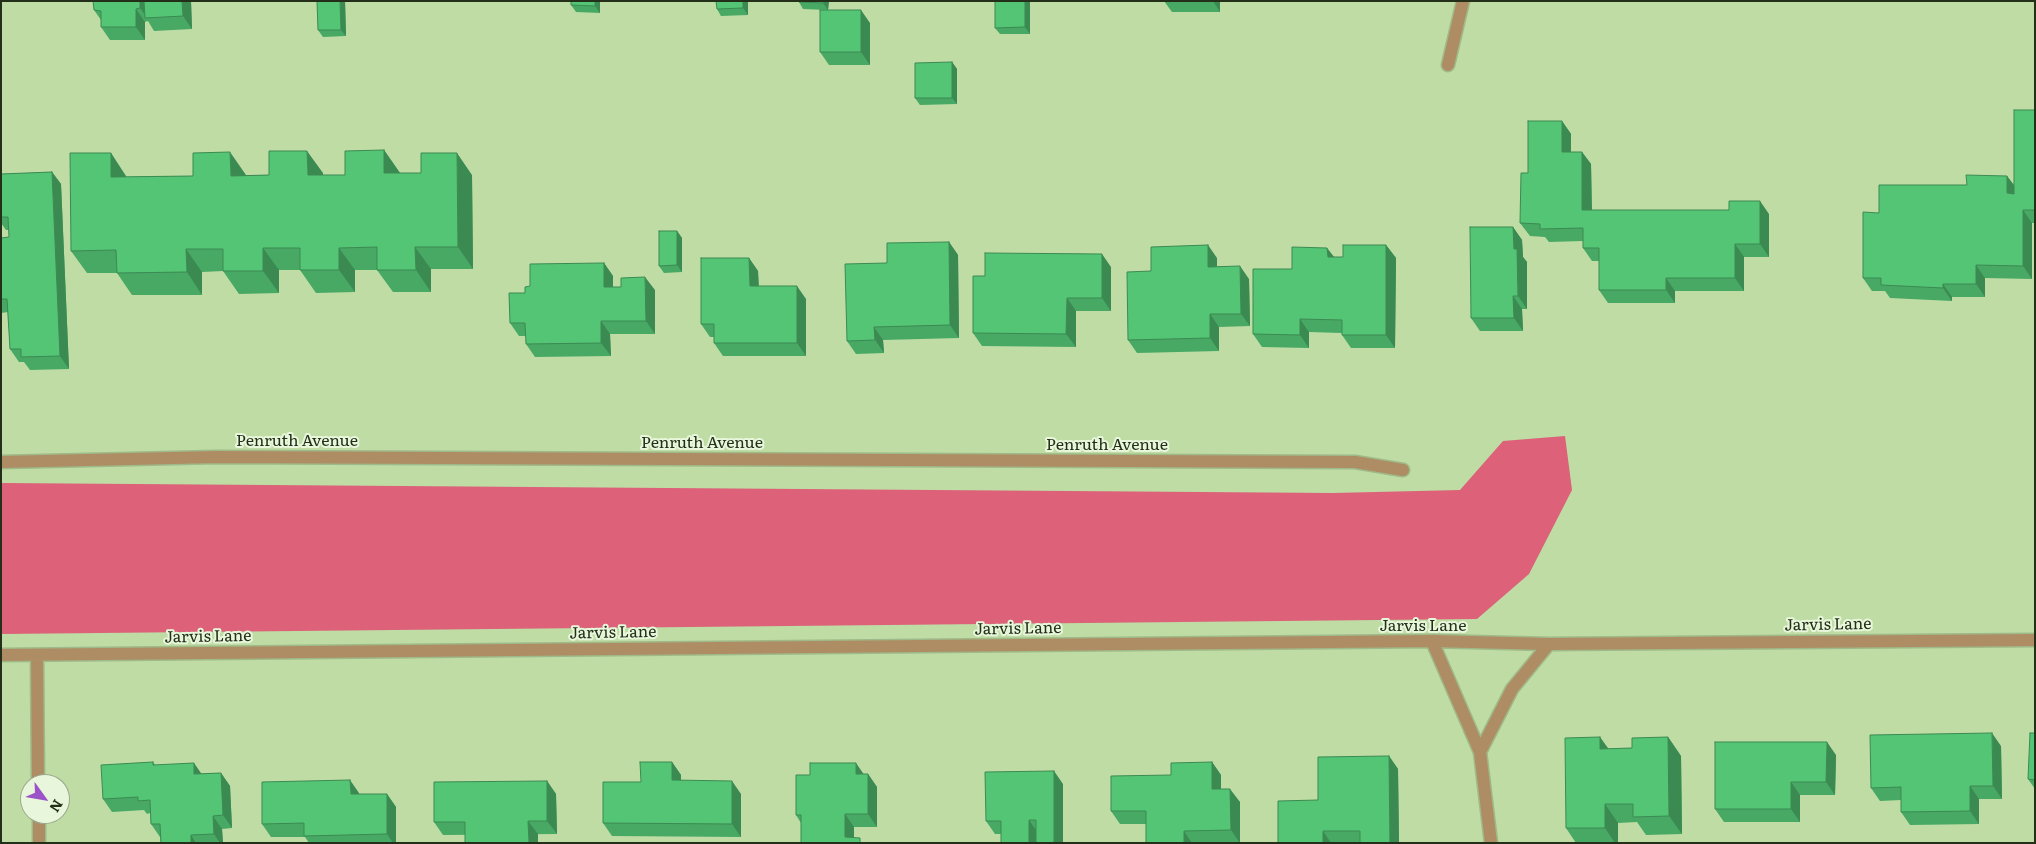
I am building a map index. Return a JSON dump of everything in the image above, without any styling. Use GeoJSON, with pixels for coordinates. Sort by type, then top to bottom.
{"type":"FeatureCollection","features":[{"type":"Feature","properties":{"kind":"street"},"geometry":{"type":"LineString","coordinates":[[1448,66],[1463,1]]}},
{"type":"Feature","properties":{"kind":"street","name":"Penruth Avenue"},"geometry":{"type":"LineString","coordinates":[[1,462],[216,457],[1354,462],[1403,470]]}},
{"type":"Feature","properties":{"kind":"street","name":"Jarvis Lane"},"geometry":{"type":"LineString","coordinates":[[1,655],[1432,641],[1549,644],[2035,640]]}},
{"type":"Feature","properties":{"kind":"street"},"geometry":{"type":"LineString","coordinates":[[1432,641],[1480,752],[1491,843]]}},
{"type":"Feature","properties":{"kind":"street"},"geometry":{"type":"LineString","coordinates":[[1480,752],[1512,689],[1549,644]]}},
{"type":"Feature","properties":{"kind":"street"},"geometry":{"type":"LineString","coordinates":[[37,655],[38,774]]}},
{"type":"Feature","properties":{"kind":"street"},"geometry":{"type":"LineString","coordinates":[[39,824],[39,843]]}},
{"type":"Feature","properties":{"kind":"shaded area"},"geometry":{"type":"Polygon","coordinates":[[[1565,436],[1572,490],[1529,574],[1477,619],[1,634],[1,483],[1333,493],[1460,490],[1503,441],[1565,436]]]}},
{"type":"Feature","properties":{"kind":"building"},"geometry":{"type":"Polygon","coordinates":[[[93,1],[140,1],[140,8],[136,9],[136,27],[101,27],[101,11],[94,10],[93,1]]]}},
{"type":"Feature","properties":{"kind":"building"},"geometry":{"type":"Polygon","coordinates":[[[144,1],[182,1],[183,16],[145,18],[144,1]]]}},
{"type":"Feature","properties":{"kind":"building"},"geometry":{"type":"Polygon","coordinates":[[[317,1],[340,1],[341,30],[318,30],[317,1]]]}},
{"type":"Feature","properties":{"kind":"building"},"geometry":{"type":"Polygon","coordinates":[[[571,1],[595,1],[595,6],[571,5],[571,1]]]}},
{"type":"Feature","properties":{"kind":"building"},"geometry":{"type":"Polygon","coordinates":[[[716,1],[743,1],[743,8],[717,9],[716,1]]]}},
{"type":"Feature","properties":{"kind":"building"},"geometry":{"type":"Polygon","coordinates":[[[799,1],[824,1],[823,3],[799,1]]]}},
{"type":"Feature","properties":{"kind":"building"},"geometry":{"type":"Polygon","coordinates":[[[995,1],[1025,1],[1025,27],[995,28],[995,1]]]}},
{"type":"Feature","properties":{"kind":"building"},"geometry":{"type":"Polygon","coordinates":[[[820,10],[861,10],[861,52],[820,52],[820,10]]]}},
{"type":"Feature","properties":{"kind":"building"},"geometry":{"type":"Polygon","coordinates":[[[952,62],[952,98],[915,98],[915,63],[952,62]]]}},
{"type":"Feature","properties":{"kind":"building"},"geometry":{"type":"Polygon","coordinates":[[[2014,110],[2035,110],[2035,210],[2023,210],[2023,266],[1976,265],[1976,284],[1943,284],[1943,288],[1881,285],[1881,278],[1863,278],[1863,212],[1879,213],[1879,185],[1967,185],[1966,175],[2007,176],[2007,193],[2014,194],[2014,110]]]}},
{"type":"Feature","properties":{"kind":"building"},"geometry":{"type":"Polygon","coordinates":[[[1528,121],[1562,121],[1562,152],[1582,152],[1582,210],[1729,210],[1729,201],[1760,201],[1760,244],[1735,244],[1735,278],[1666,278],[1666,290],[1599,290],[1599,248],[1583,248],[1583,228],[1540,229],[1540,224],[1520,223],[1521,173],[1528,173],[1528,121]]]}},
{"type":"Feature","properties":{"kind":"building"},"geometry":{"type":"Polygon","coordinates":[[[384,150],[384,173],[421,173],[421,153],[457,153],[458,247],[415,247],[416,270],[377,270],[377,247],[339,248],[339,270],[300,270],[300,248],[263,248],[263,271],[223,271],[223,249],[186,249],[187,272],[117,273],[116,250],[71,251],[70,153],[111,153],[111,177],[193,176],[193,153],[230,152],[231,176],[269,175],[269,151],[307,151],[308,175],[345,175],[345,151],[384,150]]]}},
{"type":"Feature","properties":{"kind":"building"},"geometry":{"type":"Polygon","coordinates":[[[52,172],[60,356],[21,357],[21,349],[10,349],[7,299],[1,299],[1,238],[9,237],[8,217],[1,217],[1,174],[52,172]]]}},
{"type":"Feature","properties":{"kind":"building"},"geometry":{"type":"Polygon","coordinates":[[[1470,227],[1513,227],[1514,249],[1517,249],[1518,296],[1513,296],[1514,318],[1471,318],[1470,227]]]}},
{"type":"Feature","properties":{"kind":"building"},"geometry":{"type":"Polygon","coordinates":[[[659,231],[677,231],[677,265],[659,266],[659,231]]]}},
{"type":"Feature","properties":{"kind":"building"},"geometry":{"type":"Polygon","coordinates":[[[949,242],[950,325],[874,327],[875,340],[847,341],[845,264],[887,263],[887,243],[949,242]]]}},
{"type":"Feature","properties":{"kind":"building"},"geometry":{"type":"Polygon","coordinates":[[[1208,245],[1208,267],[1240,266],[1241,314],[1210,314],[1210,338],[1128,340],[1127,272],[1151,271],[1151,247],[1208,245]]]}},
{"type":"Feature","properties":{"kind":"building"},"geometry":{"type":"Polygon","coordinates":[[[1343,245],[1386,245],[1386,335],[1342,335],[1342,320],[1300,319],[1300,335],[1253,334],[1253,269],[1292,269],[1292,247],[1327,248],[1328,257],[1343,257],[1343,245]]]}},
{"type":"Feature","properties":{"kind":"building"},"geometry":{"type":"Polygon","coordinates":[[[985,253],[1102,254],[1102,298],[1067,298],[1066,334],[973,333],[973,276],[985,276],[985,253]]]}},
{"type":"Feature","properties":{"kind":"building"},"geometry":{"type":"Polygon","coordinates":[[[701,258],[749,258],[750,286],[797,286],[797,343],[714,343],[714,324],[701,324],[701,258]]]}},
{"type":"Feature","properties":{"kind":"building"},"geometry":{"type":"Polygon","coordinates":[[[604,263],[604,287],[621,287],[621,278],[645,277],[646,321],[601,321],[601,343],[526,344],[525,323],[510,323],[509,293],[525,293],[525,287],[530,286],[530,264],[604,263]]]}},
{"type":"Feature","properties":{"kind":"building"},"geometry":{"type":"Polygon","coordinates":[[[1992,733],[1993,786],[1970,786],[1970,811],[1901,812],[1901,787],[1871,788],[1870,735],[1992,733]]]}},
{"type":"Feature","properties":{"kind":"building"},"geometry":{"type":"Polygon","coordinates":[[[2030,733],[2035,733],[2035,780],[2028,779],[2030,733]]]}},
{"type":"Feature","properties":{"kind":"building"},"geometry":{"type":"Polygon","coordinates":[[[1600,737],[1600,749],[1632,748],[1632,738],[1668,737],[1669,816],[1633,817],[1633,804],[1605,804],[1605,828],[1566,828],[1565,738],[1600,737]]]}},
{"type":"Feature","properties":{"kind":"building"},"geometry":{"type":"Polygon","coordinates":[[[1715,742],[1827,742],[1826,782],[1791,782],[1791,809],[1715,809],[1715,742]]]}},
{"type":"Feature","properties":{"kind":"building"},"geometry":{"type":"Polygon","coordinates":[[[1389,756],[1390,843],[1360,843],[1360,831],[1323,831],[1323,843],[1278,843],[1278,801],[1318,800],[1318,757],[1389,756]]]}},
{"type":"Feature","properties":{"kind":"building"},"geometry":{"type":"Polygon","coordinates":[[[153,762],[153,765],[194,763],[194,774],[221,773],[223,815],[213,816],[214,834],[191,835],[191,843],[161,843],[160,824],[151,824],[150,800],[138,801],[138,797],[103,799],[101,765],[153,762]]]}},
{"type":"Feature","properties":{"kind":"building"},"geometry":{"type":"Polygon","coordinates":[[[640,762],[672,762],[672,780],[732,781],[732,824],[603,823],[603,782],[641,782],[640,762]]]}},
{"type":"Feature","properties":{"kind":"building"},"geometry":{"type":"Polygon","coordinates":[[[1212,762],[1212,789],[1230,789],[1231,830],[1184,831],[1184,843],[1146,843],[1146,811],[1111,811],[1111,776],[1171,775],[1171,763],[1212,762]]]}},
{"type":"Feature","properties":{"kind":"building"},"geometry":{"type":"Polygon","coordinates":[[[810,763],[856,763],[856,774],[868,774],[868,814],[845,814],[845,837],[860,838],[860,843],[801,843],[801,815],[796,815],[796,775],[810,775],[810,763]]]}},
{"type":"Feature","properties":{"kind":"building"},"geometry":{"type":"Polygon","coordinates":[[[1054,771],[1054,843],[1036,843],[1036,820],[1029,820],[1029,843],[1001,843],[1001,821],[986,821],[985,772],[1054,771]]]}},
{"type":"Feature","properties":{"kind":"building"},"geometry":{"type":"Polygon","coordinates":[[[350,780],[351,794],[387,794],[387,834],[304,836],[304,823],[262,824],[262,782],[350,780]]]}},
{"type":"Feature","properties":{"kind":"building"},"geometry":{"type":"Polygon","coordinates":[[[547,781],[547,821],[528,821],[529,843],[465,843],[465,822],[434,822],[434,782],[547,781]]]}}]}
